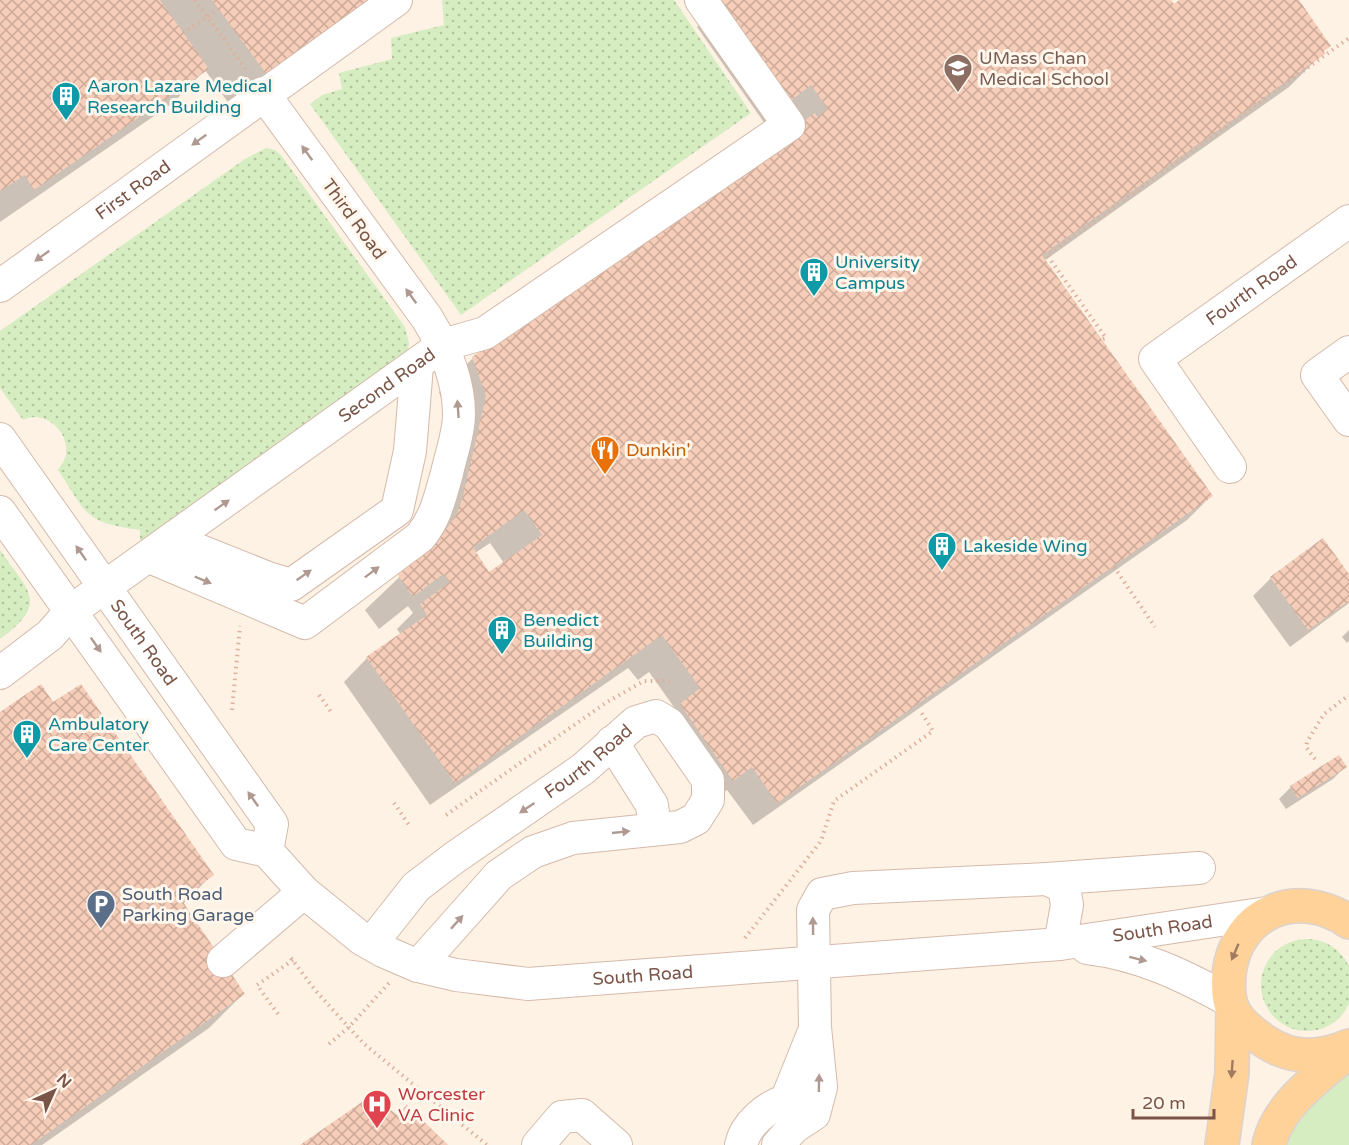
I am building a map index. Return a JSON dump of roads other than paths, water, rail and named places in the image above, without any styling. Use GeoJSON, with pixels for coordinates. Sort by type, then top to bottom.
{"type":"FeatureCollection","features":[{"type":"Feature","properties":{"kind":"main road"},"geometry":{"type":"LineString","coordinates":[[1222,1145],[1232,1073],[1232,1006],[1228,989],[1233,956],[1244,935],[1267,913],[1287,906],[1349,895]]}},
{"type":"Feature","properties":{"kind":"main road"},"geometry":{"type":"LineString","coordinates":[[1305,904],[1349,922]]}},
{"type":"Feature","properties":{"kind":"main road"},"geometry":{"type":"LineString","coordinates":[[1232,1006],[1251,1032],[1272,1046],[1294,1055],[1317,1056],[1349,1046]]}},
{"type":"Feature","properties":{"kind":"main road"},"geometry":{"type":"LineString","coordinates":[[1269,1145],[1272,1134],[1290,1104],[1349,1051]]}},
{"type":"Feature","properties":{"kind":"street","name":"First Road"},"geometry":{"type":"LineString","coordinates":[[0,286],[263,93],[396,0]]}},
{"type":"Feature","properties":{"kind":"street","name":"Second Road"},"geometry":{"type":"LineString","coordinates":[[0,673],[50,635],[71,611],[417,366],[443,345],[485,333],[789,125],[701,0]]}},
{"type":"Feature","properties":{"kind":"street","name":"Third Road"},"geometry":{"type":"LineString","coordinates":[[161,548],[305,623],[420,537],[430,524],[441,495],[458,430],[456,385],[443,345],[427,318],[263,93]]}},
{"type":"Feature","properties":{"kind":"street","name":"Fourth Road"},"geometry":{"type":"LineString","coordinates":[[1230,467],[1155,359],[1349,221]]}},
{"type":"Feature","properties":{"kind":"street"},"geometry":{"type":"LineString","coordinates":[[1349,352],[1317,375],[1349,420]]}},
{"type":"Feature","properties":{"kind":"street"},"geometry":{"type":"LineString","coordinates":[[161,548],[291,585],[397,510],[410,452],[417,366]]}},
{"type":"Feature","properties":{"kind":"street","name":"South Road"},"geometry":{"type":"LineString","coordinates":[[0,439],[272,824],[267,851],[304,892],[371,944],[412,963],[456,975],[528,984],[1060,944],[1267,913]]}},
{"type":"Feature","properties":{"kind":"street"},"geometry":{"type":"LineString","coordinates":[[0,512],[236,844],[267,851]]}},
{"type":"Feature","properties":{"kind":"street","name":"Fourth Road"},"geometry":{"type":"LineString","coordinates":[[371,944],[416,887],[583,769],[636,722],[656,716],[669,724],[708,780],[708,800],[696,819],[680,827],[573,838],[533,852],[499,875],[412,963]]}},
{"type":"Feature","properties":{"kind":"street"},"geometry":{"type":"LineString","coordinates":[[612,742],[652,805],[655,829]]}},
{"type":"Feature","properties":{"kind":"street"},"geometry":{"type":"LineString","coordinates":[[802,1145],[810,1136],[821,1087],[815,1027],[813,910],[822,894],[853,888],[1055,883],[1199,868]]}},
{"type":"Feature","properties":{"kind":"street"},"geometry":{"type":"LineString","coordinates":[[1055,883],[1067,905],[1060,944]]}},
{"type":"Feature","properties":{"kind":"street"},"geometry":{"type":"LineString","coordinates":[[223,961],[304,892]]}},
{"type":"Feature","properties":{"kind":"street","name":"South Road"},"geometry":{"type":"LineString","coordinates":[[1060,944],[1097,949],[1148,961],[1186,976],[1232,1006]]}},
{"type":"Feature","properties":{"kind":"street"},"geometry":{"type":"LineString","coordinates":[[756,1145],[786,1114],[786,1101],[815,1027]]}},
{"type":"Feature","properties":{"kind":"street"},"geometry":{"type":"LineString","coordinates":[[741,1145],[743,1134],[772,1105],[786,1101]]}},
{"type":"Feature","properties":{"kind":"street"},"geometry":{"type":"LineString","coordinates":[[778,1145],[794,1127],[814,1114]]}},
{"type":"Feature","properties":{"kind":"street"},"geometry":{"type":"LineString","coordinates":[[538,1145],[562,1117],[582,1115],[616,1145]]}},
{"type":"Feature","properties":{"kind":"place","name":"UMass Chan Medical School"},"geometry":{"type":"Point","coordinates":[958,94]}},
{"type":"Feature","properties":{"kind":"place","name":"Aaron Lazare Medical Research Building"},"geometry":{"type":"Point","coordinates":[66,122]}},
{"type":"Feature","properties":{"kind":"place","name":"University Campus"},"geometry":{"type":"Point","coordinates":[814,298]}},
{"type":"Feature","properties":{"kind":"place","name":"Dunkin'"},"geometry":{"type":"Point","coordinates":[605,476]}},
{"type":"Feature","properties":{"kind":"place","name":"Lakeside Wing"},"geometry":{"type":"Point","coordinates":[942,572]}},
{"type":"Feature","properties":{"kind":"place","name":"Benedict Building"},"geometry":{"type":"Point","coordinates":[502,656]}},
{"type":"Feature","properties":{"kind":"place","name":"Ambulatory Care Center"},"geometry":{"type":"Point","coordinates":[27,760]}},
{"type":"Feature","properties":{"kind":"place","name":"South Road Parking Garage"},"geometry":{"type":"Point","coordinates":[101,930]}},
{"type":"Feature","properties":{"kind":"place","name":"Worcester VA Clinic"},"geometry":{"type":"Point","coordinates":[377,1130]}}]}
